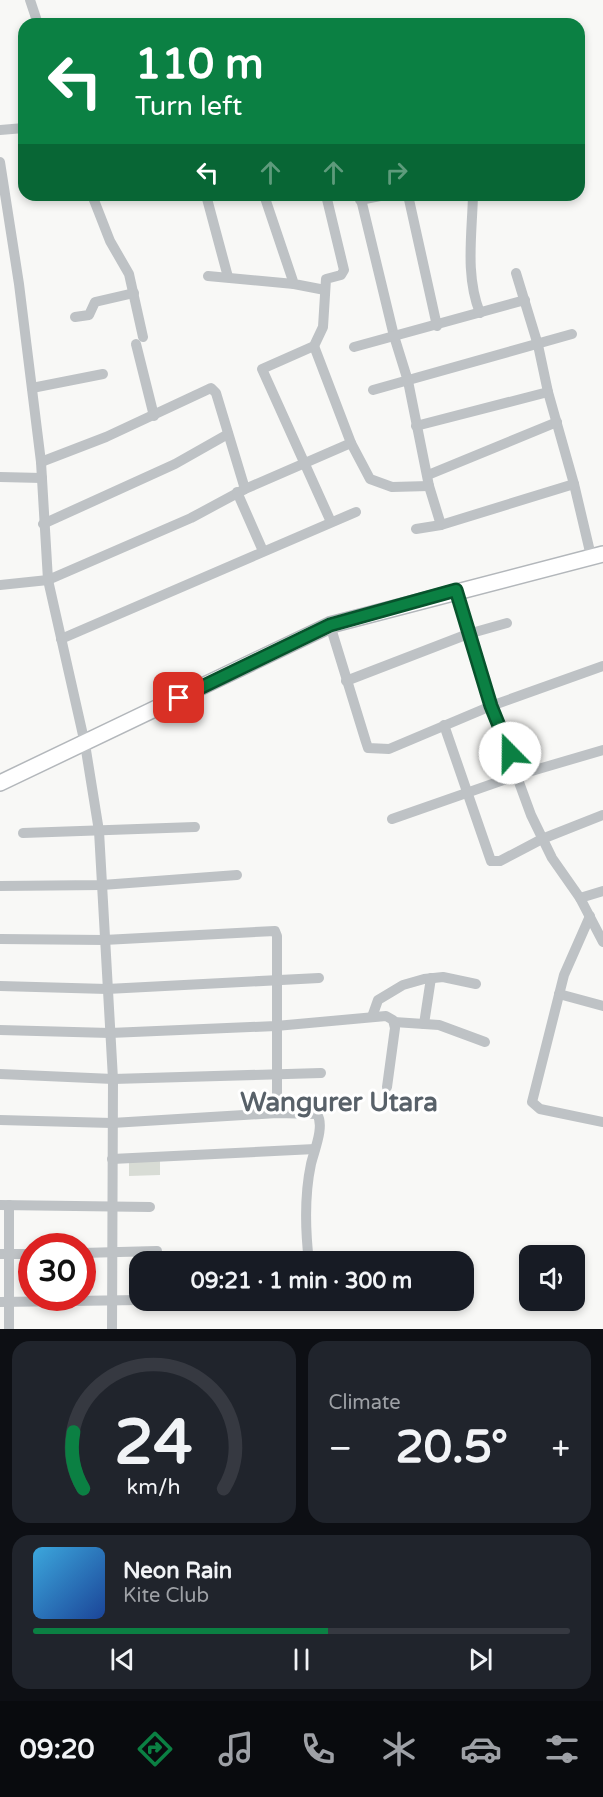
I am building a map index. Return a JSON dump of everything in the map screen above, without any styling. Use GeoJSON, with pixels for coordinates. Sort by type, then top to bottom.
{"type":"FeatureCollection","features":[{"type":"Feature","properties":{"kind":"street"},"geometry":{"type":"LineString","coordinates":[[30,0],[36,18]]}},
{"type":"Feature","properties":{"kind":"street"},"geometry":{"type":"LineString","coordinates":[[0,130],[18,128]]}},
{"type":"Feature","properties":{"kind":"street"},"geometry":{"type":"LineString","coordinates":[[0,162],[41,462],[48,580],[85,744],[99,831],[112,1078],[112,1329]]}},
{"type":"Feature","properties":{"kind":"street"},"geometry":{"type":"LineString","coordinates":[[94,201],[110,241],[129,274],[154,416]]}},
{"type":"Feature","properties":{"kind":"street"},"geometry":{"type":"LineString","coordinates":[[208,201],[228,277]]}},
{"type":"Feature","properties":{"kind":"street"},"geometry":{"type":"LineString","coordinates":[[266,201],[294,284]]}},
{"type":"Feature","properties":{"kind":"street"},"geometry":{"type":"LineString","coordinates":[[327,201],[344,270],[341,274],[326,278],[322,327],[314,346],[262,369],[331,522]]}},
{"type":"Feature","properties":{"kind":"street"},"geometry":{"type":"LineString","coordinates":[[361,201],[394,336],[408,381],[416,426],[441,525]]}},
{"type":"Feature","properties":{"kind":"street"},"geometry":{"type":"LineString","coordinates":[[409,201],[437,326]]}},
{"type":"Feature","properties":{"kind":"street"},"geometry":{"type":"LineString","coordinates":[[473,201],[471,277],[480,313]]}},
{"type":"Feature","properties":{"kind":"street"},"geometry":{"type":"LineString","coordinates":[[0,783],[330,625],[456,590],[597,555],[574,484],[548,392],[538,345],[516,273]]}},
{"type":"Feature","properties":{"kind":"street"},"geometry":{"type":"LineString","coordinates":[[208,276],[294,284],[325,290]]}},
{"type":"Feature","properties":{"kind":"street"},"geometry":{"type":"LineString","coordinates":[[75,317],[88,315],[95,302],[134,293]]}},
{"type":"Feature","properties":{"kind":"street"},"geometry":{"type":"LineString","coordinates":[[354,347],[525,300]]}},
{"type":"Feature","properties":{"kind":"street"},"geometry":{"type":"LineString","coordinates":[[373,390],[572,334]]}},
{"type":"Feature","properties":{"kind":"street"},"geometry":{"type":"LineString","coordinates":[[314,346],[351,443],[370,479],[392,487],[429,480],[557,422]]}},
{"type":"Feature","properties":{"kind":"street"},"geometry":{"type":"LineString","coordinates":[[32,388],[104,374]]}},
{"type":"Feature","properties":{"kind":"street"},"geometry":{"type":"LineString","coordinates":[[41,462],[154,416],[211,388],[216,393],[241,491],[263,551]]}},
{"type":"Feature","properties":{"kind":"street"},"geometry":{"type":"LineString","coordinates":[[416,426],[548,392]]}},
{"type":"Feature","properties":{"kind":"street"},"geometry":{"type":"LineString","coordinates":[[43,524],[175,464],[228,434]]}},
{"type":"Feature","properties":{"kind":"street"},"geometry":{"type":"LineString","coordinates":[[0,585],[48,580],[179,523],[241,491],[351,443]]}},
{"type":"Feature","properties":{"kind":"street"},"geometry":{"type":"LineString","coordinates":[[0,477],[42,478]]}},
{"type":"Feature","properties":{"kind":"street"},"geometry":{"type":"LineString","coordinates":[[416,529],[441,525],[574,484]]}},
{"type":"Feature","properties":{"kind":"street"},"geometry":{"type":"LineString","coordinates":[[61,639],[356,512]]}},
{"type":"Feature","properties":{"kind":"street"},"geometry":{"type":"LineString","coordinates":[[456,590],[491,706],[542,839],[562,874],[580,898],[603,942]]}},
{"type":"Feature","properties":{"kind":"street"},"geometry":{"type":"LineString","coordinates":[[346,681],[468,634],[507,623]]}},
{"type":"Feature","properties":{"kind":"street"},"geometry":{"type":"LineString","coordinates":[[330,625],[368,748],[388,749],[491,706],[603,666]]}},
{"type":"Feature","properties":{"kind":"street"},"geometry":{"type":"LineString","coordinates":[[444,725],[491,861],[500,861],[542,839],[603,815]]}},
{"type":"Feature","properties":{"kind":"street"},"geometry":{"type":"LineString","coordinates":[[392,819],[518,775],[603,750]]}},
{"type":"Feature","properties":{"kind":"street"},"geometry":{"type":"LineString","coordinates":[[23,833],[195,827]]}},
{"type":"Feature","properties":{"kind":"street"},"geometry":{"type":"LineString","coordinates":[[0,886],[102,885],[237,875]]}},
{"type":"Feature","properties":{"kind":"street"},"geometry":{"type":"LineString","coordinates":[[580,898],[603,891]]}},
{"type":"Feature","properties":{"kind":"street"},"geometry":{"type":"LineString","coordinates":[[590,916],[559,994],[532,1102],[540,1108],[603,1122]]}},
{"type":"Feature","properties":{"kind":"street"},"geometry":{"type":"LineString","coordinates":[[0,939],[104,940],[275,931],[277,936],[277,1113]]}},
{"type":"Feature","properties":{"kind":"street"},"geometry":{"type":"LineString","coordinates":[[372,1017],[378,1000],[403,985],[442,977],[476,984]]}},
{"type":"Feature","properties":{"kind":"street"},"geometry":{"type":"LineString","coordinates":[[0,986],[107,988],[320,978]]}},
{"type":"Feature","properties":{"kind":"street"},"geometry":{"type":"LineString","coordinates":[[424,1024],[431,978]]}},
{"type":"Feature","properties":{"kind":"street"},"geometry":{"type":"LineString","coordinates":[[559,994],[603,1006]]}},
{"type":"Feature","properties":{"kind":"street"},"geometry":{"type":"LineString","coordinates":[[0,1030],[110,1033],[276,1026],[386,1016],[394,1022],[454,1029],[485,1042]]}},
{"type":"Feature","properties":{"kind":"street"},"geometry":{"type":"LineString","coordinates":[[387,1087],[394,1022]]}},
{"type":"Feature","properties":{"kind":"street"},"geometry":{"type":"LineString","coordinates":[[0,1074],[112,1078],[321,1073]]}},
{"type":"Feature","properties":{"kind":"street"},"geometry":{"type":"LineString","coordinates":[[0,1120],[112,1123],[277,1113],[317,1114],[320,1120],[305,1196],[308,1251]]}},
{"type":"Feature","properties":{"kind":"street"},"geometry":{"type":"LineString","coordinates":[[112,1159],[315,1149]]}},
{"type":"Feature","properties":{"kind":"street"},"geometry":{"type":"LineString","coordinates":[[9,1329],[4,1302],[5,1205],[150,1207]]}},
{"type":"Feature","properties":{"kind":"street"},"geometry":{"type":"LineString","coordinates":[[96,1253],[129,1252]]}},
{"type":"Feature","properties":{"kind":"street"},"geometry":{"type":"LineString","coordinates":[[4,1302],[129,1300]]}},
{"type":"Feature","properties":{"kind":"shaded area"},"geometry":{"type":"Polygon","coordinates":[[[160,1158],[160,1175],[129,1176],[129,1159],[160,1158]]]}},
{"type":"Feature","properties":{"kind":"district","name":"Wangurer Utara"},"geometry":{"type":"Point","coordinates":[339,1102]}},
{"type":"Feature","properties":{"kind":"route"},"geometry":{"type":"LineString","coordinates":[[179,698],[330,625],[456,590],[491,706],[510,753]]}}]}
